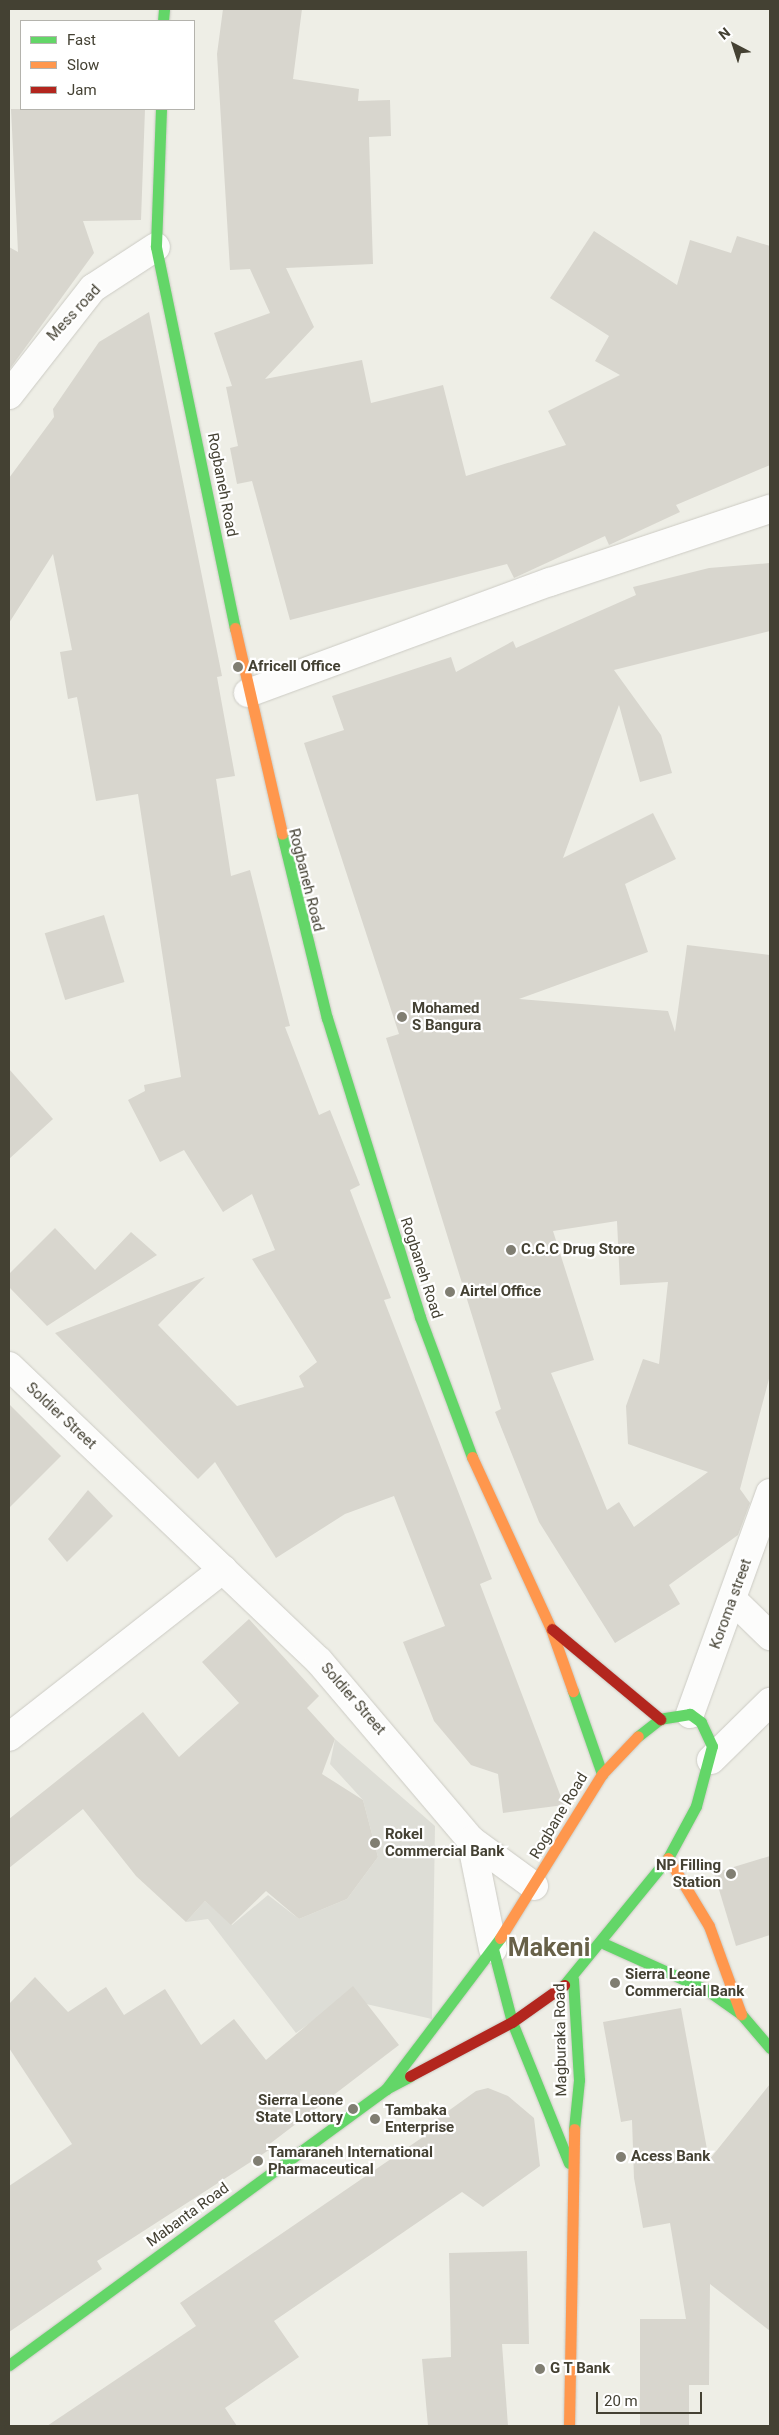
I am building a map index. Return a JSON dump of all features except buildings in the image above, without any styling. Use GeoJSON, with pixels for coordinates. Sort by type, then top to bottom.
{"type":"FeatureCollection","features":[{"type":"Feature","properties":{"kind":"main road","name":"Rogbaneh Road"},"geometry":{"type":"LineString","coordinates":[[161,110],[156,247],[248,693],[327,1018],[420,1317],[476,1467],[551,1628]]}},
{"type":"Feature","properties":{"kind":"main road"},"geometry":{"type":"LineString","coordinates":[[551,1628],[660,1719]]}},
{"type":"Feature","properties":{"kind":"main road","name":"Rogbane Road"},"geometry":{"type":"LineString","coordinates":[[386,2089],[493,1949],[602,1774],[551,1628]]}},
{"type":"Feature","properties":{"kind":"main road"},"geometry":{"type":"LineString","coordinates":[[602,1774],[638,1732],[660,1719],[690,1714],[708,1733],[711,1760]]}},
{"type":"Feature","properties":{"kind":"main road","name":"Magburaka Road"},"geometry":{"type":"LineString","coordinates":[[569,2426],[570,2164],[579,2080],[573,1979],[605,1944],[668,1858],[696,1806],[711,1760]]}},
{"type":"Feature","properties":{"kind":"main road"},"geometry":{"type":"LineString","coordinates":[[668,1858],[709,1926],[741,2014]]}},
{"type":"Feature","properties":{"kind":"main road"},"geometry":{"type":"LineString","coordinates":[[605,1944],[688,1980],[741,2014],[770,2048]]}},
{"type":"Feature","properties":{"kind":"main road","name":"Magburaka Road"},"geometry":{"type":"LineString","coordinates":[[493,1949],[512,2022],[570,2164]]}},
{"type":"Feature","properties":{"kind":"main road"},"geometry":{"type":"LineString","coordinates":[[386,2089],[512,2022],[573,1979]]}},
{"type":"Feature","properties":{"kind":"main road","name":"Mabanta Road"},"geometry":{"type":"LineString","coordinates":[[9,2365],[386,2089]]}},
{"type":"Feature","properties":{"kind":"street","name":"Mess road"},"geometry":{"type":"LineString","coordinates":[[9,395],[93,288],[156,247]]}},
{"type":"Feature","properties":{"kind":"street"},"geometry":{"type":"LineString","coordinates":[[248,693],[550,582],[770,509]]}},
{"type":"Feature","properties":{"kind":"street","name":"Soldier Street"},"geometry":{"type":"LineString","coordinates":[[9,1366],[319,1660],[471,1840],[534,1886]]}},
{"type":"Feature","properties":{"kind":"street","name":"Koroma street"},"geometry":{"type":"LineString","coordinates":[[690,1714],[733,1600],[770,1493]]}},
{"type":"Feature","properties":{"kind":"street"},"geometry":{"type":"LineString","coordinates":[[9,1737],[222,1569]]}},
{"type":"Feature","properties":{"kind":"street"},"geometry":{"type":"LineString","coordinates":[[733,1600],[770,1636]]}},
{"type":"Feature","properties":{"kind":"street"},"geometry":{"type":"LineString","coordinates":[[711,1760],[770,1702]]}},
{"type":"Feature","properties":{"kind":"street","name":"Soldier Street"},"geometry":{"type":"LineString","coordinates":[[471,1840],[493,1949]]}},
{"type":"Feature","properties":{"kind":"shaded area"},"geometry":{"type":"Polygon","coordinates":[[[335,1739],[435,1826],[432,2019],[344,1999],[296,2033],[208,1919],[186,1922],[205,1901],[232,1925],[268,1895],[299,1919],[347,1899],[378,1857],[363,1800],[330,1764],[335,1739]]]}},
{"type":"Feature","properties":{"kind":"traffic: fast"},"geometry":{"type":"LineString","coordinates":[[163,20],[164,9]]}},
{"type":"Feature","properties":{"kind":"traffic: fast"},"geometry":{"type":"LineString","coordinates":[[161,110],[156,247],[235,628]]}},
{"type":"Feature","properties":{"kind":"traffic: fast"},"geometry":{"type":"LineString","coordinates":[[282,834],[327,1018],[420,1317],[472,1457]]}},
{"type":"Feature","properties":{"kind":"traffic: fast"},"geometry":{"type":"LineString","coordinates":[[573,1691],[602,1774]]}},
{"type":"Feature","properties":{"kind":"traffic: fast"},"geometry":{"type":"LineString","coordinates":[[564,1985],[668,1858],[696,1806],[712,1746],[701,1722],[690,1714],[660,1719],[638,1736]]}},
{"type":"Feature","properties":{"kind":"traffic: fast"},"geometry":{"type":"LineString","coordinates":[[386,2089],[500,1938]]}},
{"type":"Feature","properties":{"kind":"traffic: fast"},"geometry":{"type":"LineString","coordinates":[[605,1944],[707,1990],[741,2014],[770,2048]]}},
{"type":"Feature","properties":{"kind":"traffic: fast"},"geometry":{"type":"LineString","coordinates":[[493,1949],[512,2022],[569,2163]]}},
{"type":"Feature","properties":{"kind":"traffic: fast"},"geometry":{"type":"LineString","coordinates":[[573,1979],[579,2080],[574,2129]]}},
{"type":"Feature","properties":{"kind":"traffic: fast"},"geometry":{"type":"LineString","coordinates":[[9,2365],[386,2089],[410,2076]]}},
{"type":"Feature","properties":{"kind":"traffic: slow"},"geometry":{"type":"LineString","coordinates":[[235,628],[282,834]]}},
{"type":"Feature","properties":{"kind":"traffic: slow"},"geometry":{"type":"LineString","coordinates":[[472,1457],[551,1629],[573,1691]]}},
{"type":"Feature","properties":{"kind":"traffic: slow"},"geometry":{"type":"LineString","coordinates":[[500,1938],[602,1774],[638,1736]]}},
{"type":"Feature","properties":{"kind":"traffic: slow"},"geometry":{"type":"LineString","coordinates":[[668,1858],[709,1926],[741,2014]]}},
{"type":"Feature","properties":{"kind":"traffic: slow"},"geometry":{"type":"LineString","coordinates":[[569,2426],[574,2129]]}},
{"type":"Feature","properties":{"kind":"traffic: jam"},"geometry":{"type":"LineString","coordinates":[[552,1629],[660,1719]]}},
{"type":"Feature","properties":{"kind":"traffic: jam"},"geometry":{"type":"LineString","coordinates":[[410,2076],[512,2022],[564,1985]]}},
{"type":"Feature","properties":{"kind":"place","name":"Africell Office"},"geometry":{"type":"Point","coordinates":[238,667]}},
{"type":"Feature","properties":{"kind":"place","name":"Mohamed S Bangura"},"geometry":{"type":"Point","coordinates":[402,1017]}},
{"type":"Feature","properties":{"kind":"place","name":"C.C.C Drug Store"},"geometry":{"type":"Point","coordinates":[511,1250]}},
{"type":"Feature","properties":{"kind":"place","name":"Airtel Office"},"geometry":{"type":"Point","coordinates":[450,1292]}},
{"type":"Feature","properties":{"kind":"place","name":"Rokel Commercial Bank"},"geometry":{"type":"Point","coordinates":[375,1843]}},
{"type":"Feature","properties":{"kind":"place","name":"NP Filling Station"},"geometry":{"type":"Point","coordinates":[731,1874]}},
{"type":"Feature","properties":{"kind":"place","name":"Sierra Leone Commercial Bank"},"geometry":{"type":"Point","coordinates":[615,1983]}},
{"type":"Feature","properties":{"kind":"place","name":"Sierra Leone State Lottory"},"geometry":{"type":"Point","coordinates":[353,2109]}},
{"type":"Feature","properties":{"kind":"place","name":"Tambaka Enterprise"},"geometry":{"type":"Point","coordinates":[375,2119]}},
{"type":"Feature","properties":{"kind":"place","name":"Acess Bank"},"geometry":{"type":"Point","coordinates":[621,2157]}},
{"type":"Feature","properties":{"kind":"place","name":"Tamaraneh International Pharmaceutical"},"geometry":{"type":"Point","coordinates":[258,2161]}},
{"type":"Feature","properties":{"kind":"place","name":"G T Bank"},"geometry":{"type":"Point","coordinates":[540,2369]}},
{"type":"Feature","properties":{"kind":"district","name":"Makeni"},"geometry":{"type":"Point","coordinates":[549,1948]}}]}
